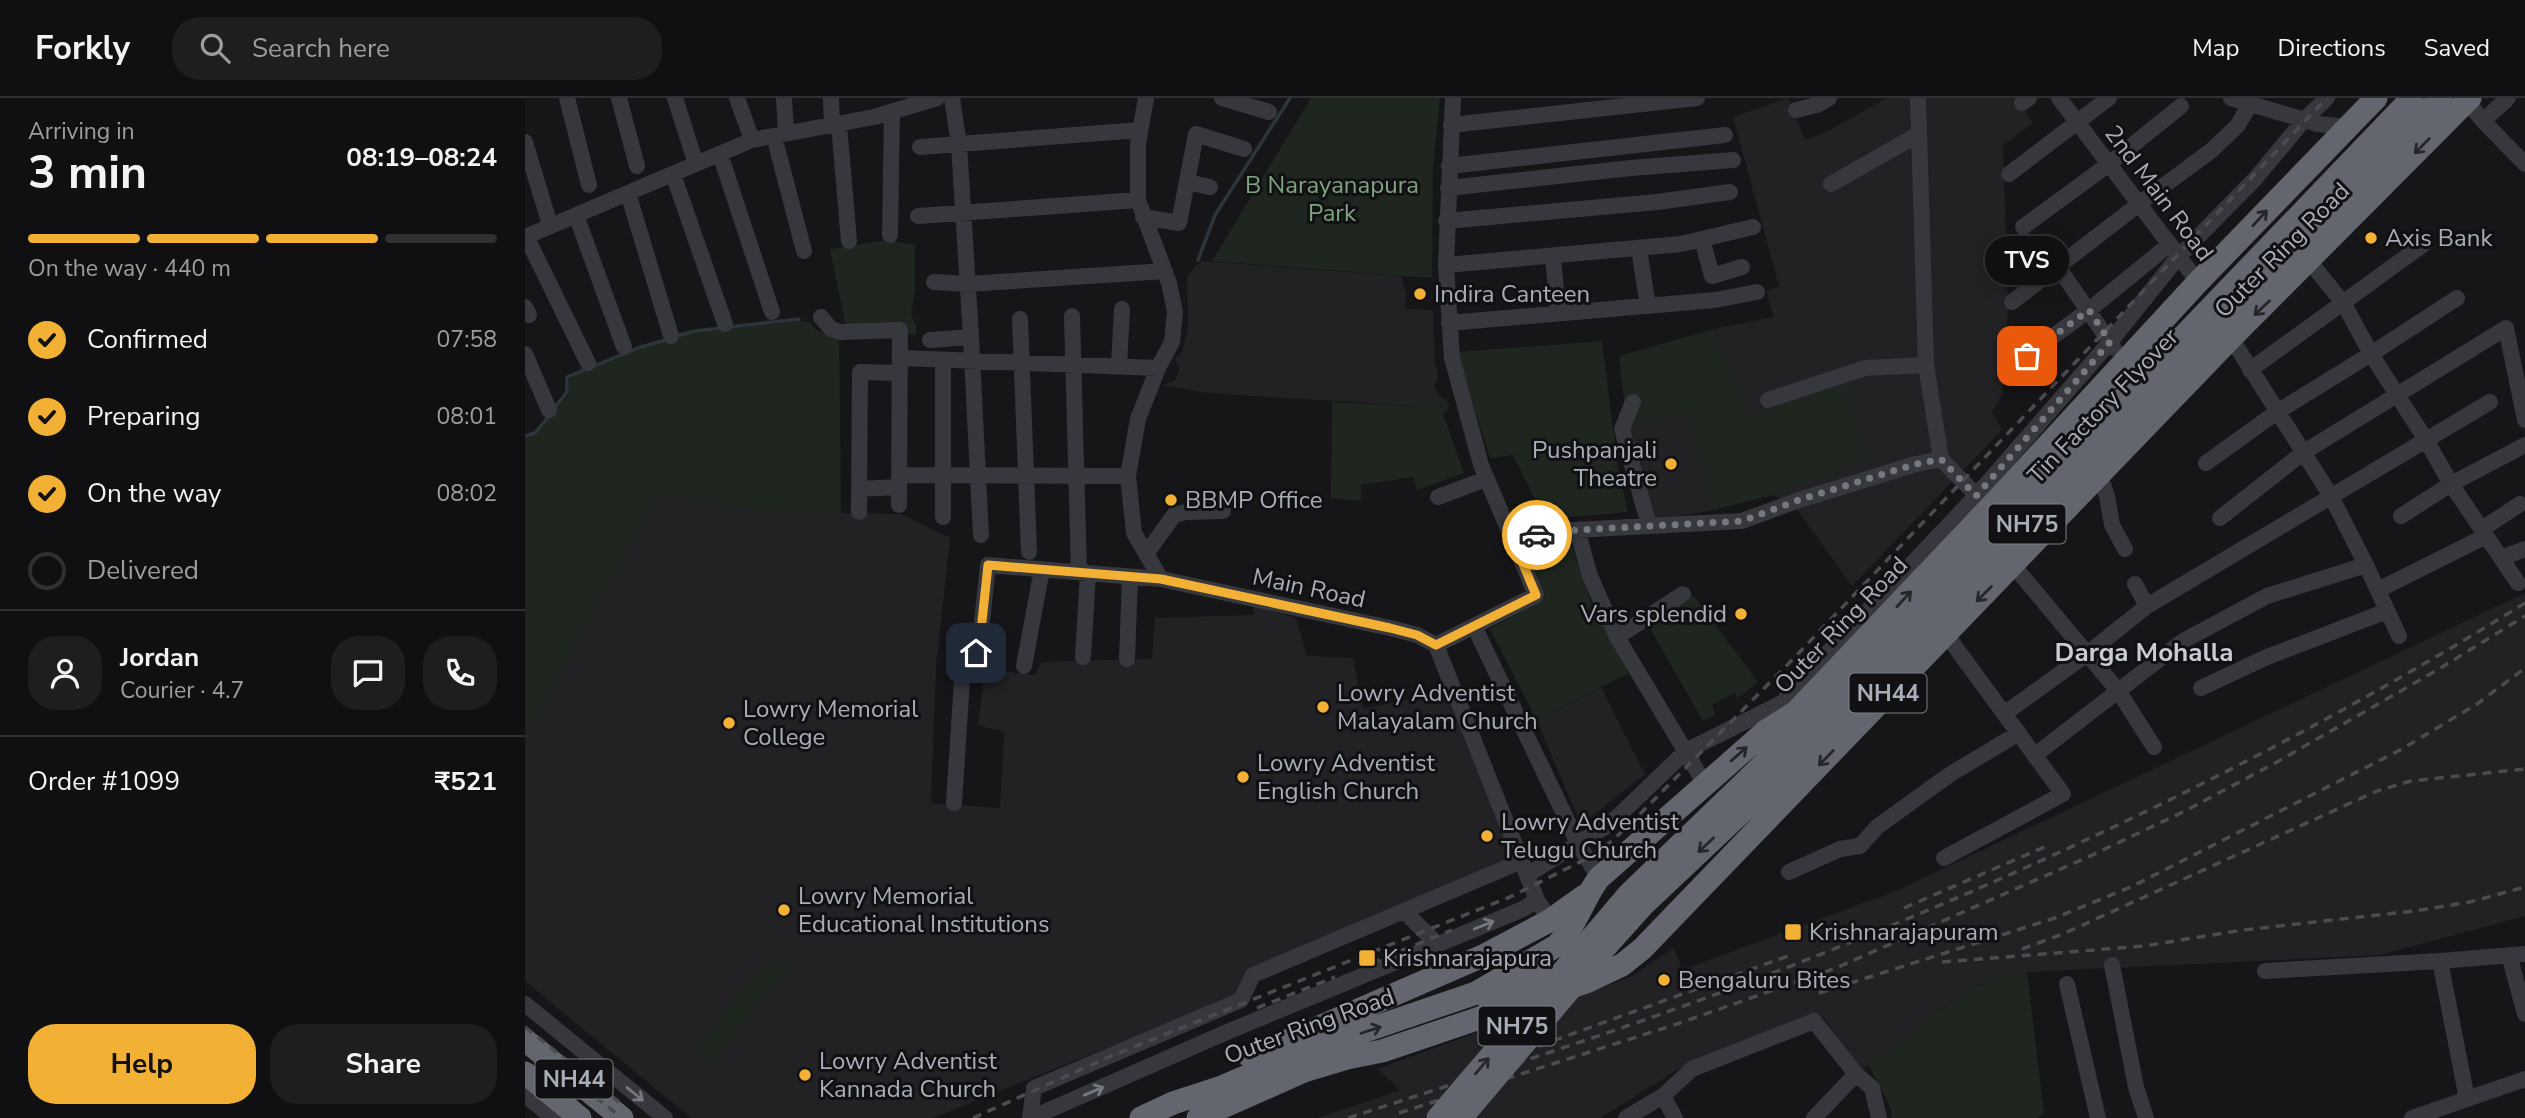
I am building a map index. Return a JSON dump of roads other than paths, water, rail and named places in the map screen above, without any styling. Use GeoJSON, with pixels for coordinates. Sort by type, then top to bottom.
{"type":"FeatureCollection","features":[{"type":"Feature","properties":{"kind":"highway","name":"Outer Ring Road"},"geometry":{"type":"LineString","coordinates":[[1173,1103],[1200,1079],[1485,955],[1549,920],[1592,886],[1860,646],[1983,502],[2125,362],[2375,98]]}},
{"type":"Feature","properties":{"kind":"highway","name":"Tin Factory Flyover"},"geometry":{"type":"LineString","coordinates":[[1461,1118],[1602,939],[1629,894],[1884,648],[2412,98]]}},
{"type":"Feature","properties":{"kind":"highway","name":"Tin Factory Flyover"},"geometry":{"type":"LineString","coordinates":[[1438,1118],[1602,939],[1644,904],[1797,761],[1907,651],[2123,422],[2441,98]]}},
{"type":"Feature","properties":{"kind":"highway","name":"Outer Ring Road"},"geometry":{"type":"LineString","coordinates":[[1198,1118],[1304,1071],[1346,1058],[1382,1051],[1423,1037],[1439,1024],[1482,1010],[1528,982],[1577,971],[1602,976],[1622,965],[1642,948],[2231,338],[2468,99]]}},
{"type":"Feature","properties":{"kind":"highway","name":"Outer Ring Road"},"geometry":{"type":"LineString","coordinates":[[1141,1118],[1307,1051],[1476,993],[1537,959],[1565,939],[1592,886]]}},
{"type":"Feature","properties":{"kind":"highway","name":"NH44"},"geometry":{"type":"LineString","coordinates":[[525,1040],[622,1118]]}},
{"type":"Feature","properties":{"kind":"highway","name":"NH44"},"geometry":{"type":"LineString","coordinates":[[525,1073],[580,1118]]}},
{"type":"Feature","properties":{"kind":"street"},"geometry":{"type":"LineString","coordinates":[[568,98],[589,185]]}},
{"type":"Feature","properties":{"kind":"street"},"geometry":{"type":"LineString","coordinates":[[619,98],[636,166]]}},
{"type":"Feature","properties":{"kind":"street"},"geometry":{"type":"LineString","coordinates":[[675,98],[696,164]]}},
{"type":"Feature","properties":{"kind":"street"},"geometry":{"type":"LineString","coordinates":[[737,98],[753,141]]}},
{"type":"Feature","properties":{"kind":"street"},"geometry":{"type":"LineString","coordinates":[[783,98],[780,134],[804,251]]}},
{"type":"Feature","properties":{"kind":"street"},"geometry":{"type":"LineString","coordinates":[[831,98],[849,241]]}},
{"type":"Feature","properties":{"kind":"street"},"geometry":{"type":"LineString","coordinates":[[880,98],[887,114],[890,234]]}},
{"type":"Feature","properties":{"kind":"street"},"geometry":{"type":"LineString","coordinates":[[952,98],[968,285],[981,534]]}},
{"type":"Feature","properties":{"kind":"street"},"geometry":{"type":"LineString","coordinates":[[1146,98],[1138,144],[1138,200],[1167,277],[1175,312],[1172,342],[1158,368],[1138,419],[1128,476],[1134,533],[1161,579]]}},
{"type":"Feature","properties":{"kind":"street"},"geometry":{"type":"LineString","coordinates":[[1222,98],[1269,113]]}},
{"type":"Feature","properties":{"kind":"street"},"geometry":{"type":"LineString","coordinates":[[1453,98],[1446,221],[1452,358],[1486,479],[1536,595],[1436,645],[1537,900],[1565,939],[1602,976]]}},
{"type":"Feature","properties":{"kind":"street"},"geometry":{"type":"LineString","coordinates":[[1537,98],[1538,115]]}},
{"type":"Feature","properties":{"kind":"street"},"geometry":{"type":"LineString","coordinates":[[1451,125],[1609,103],[1697,98]]}},
{"type":"Feature","properties":{"kind":"street"},"geometry":{"type":"LineString","coordinates":[[1796,110],[1817,105],[1829,98]]}},
{"type":"Feature","properties":{"kind":"street"},"geometry":{"type":"LineString","coordinates":[[1918,98],[1926,365],[1941,459],[1983,502],[2110,342],[2174,250]]}},
{"type":"Feature","properties":{"kind":"street","name":"2nd Main Road"},"geometry":{"type":"LineString","coordinates":[[2059,98],[2198,282]]}},
{"type":"Feature","properties":{"kind":"street"},"geometry":{"type":"LineString","coordinates":[[2009,174],[2109,98]]}},
{"type":"Feature","properties":{"kind":"street"},"geometry":{"type":"LineString","coordinates":[[2233,98],[2304,121],[2348,127]]}},
{"type":"Feature","properties":{"kind":"street"},"geometry":{"type":"LineString","coordinates":[[2006,371],[2174,250],[2255,179],[2327,98]]}},
{"type":"Feature","properties":{"kind":"street"},"geometry":{"type":"LineString","coordinates":[[2483,121],[2508,98]]}},
{"type":"Feature","properties":{"kind":"street"},"geometry":{"type":"LineString","coordinates":[[588,363],[526,236],[753,141],[887,114],[932,99]]}},
{"type":"Feature","properties":{"kind":"street"},"geometry":{"type":"LineString","coordinates":[[2468,99],[2483,121],[2525,164]]}},
{"type":"Feature","properties":{"kind":"street"},"geometry":{"type":"LineString","coordinates":[[2012,302],[2212,150],[2238,125],[2251,102]]}},
{"type":"Feature","properties":{"kind":"street"},"geometry":{"type":"LineString","coordinates":[[2023,227],[2109,164],[2181,106]]}},
{"type":"Feature","properties":{"kind":"street"},"geometry":{"type":"LineString","coordinates":[[920,147],[1140,130]]}},
{"type":"Feature","properties":{"kind":"street"},"geometry":{"type":"LineString","coordinates":[[1143,217],[1179,223],[1196,134],[1244,149]]}},
{"type":"Feature","properties":{"kind":"street"},"geometry":{"type":"LineString","coordinates":[[1831,184],[1919,134]]}},
{"type":"Feature","properties":{"kind":"street"},"geometry":{"type":"LineString","coordinates":[[1448,166],[1725,135]]}},
{"type":"Feature","properties":{"kind":"street"},"geometry":{"type":"LineString","coordinates":[[525,142],[550,225]]}},
{"type":"Feature","properties":{"kind":"street"},"geometry":{"type":"LineString","coordinates":[[720,154],[772,312]]}},
{"type":"Feature","properties":{"kind":"street"},"geometry":{"type":"LineString","coordinates":[[1448,188],[1733,160]]}},
{"type":"Feature","properties":{"kind":"street"},"geometry":{"type":"LineString","coordinates":[[674,174],[725,324]]}},
{"type":"Feature","properties":{"kind":"street"},"geometry":{"type":"LineString","coordinates":[[1187,182],[1210,187]]}},
{"type":"Feature","properties":{"kind":"street"},"geometry":{"type":"LineString","coordinates":[[1446,221],[1589,209],[1730,192]]}},
{"type":"Feature","properties":{"kind":"street"},"geometry":{"type":"LineString","coordinates":[[628,193],[671,336]]}},
{"type":"Feature","properties":{"kind":"street"},"geometry":{"type":"LineString","coordinates":[[918,216],[963,215],[1138,200]]}},
{"type":"Feature","properties":{"kind":"street"},"geometry":{"type":"LineString","coordinates":[[576,215],[624,347]]}},
{"type":"Feature","properties":{"kind":"street"},"geometry":{"type":"LineString","coordinates":[[1446,265],[1639,249],[1753,228]]}},
{"type":"Feature","properties":{"kind":"street"},"geometry":{"type":"LineString","coordinates":[[1702,239],[1712,276],[1742,267]]}},
{"type":"Feature","properties":{"kind":"street"},"geometry":{"type":"LineString","coordinates":[[2250,370],[2424,244]]}},
{"type":"Feature","properties":{"kind":"street"},"geometry":{"type":"LineString","coordinates":[[1639,249],[1648,306]]}},
{"type":"Feature","properties":{"kind":"street"},"geometry":{"type":"LineString","coordinates":[[1553,257],[1558,312]]}},
{"type":"Feature","properties":{"kind":"street"},"geometry":{"type":"LineString","coordinates":[[2309,261],[2344,304],[2371,354],[2451,484],[2518,583]]}},
{"type":"Feature","properties":{"kind":"street"},"geometry":{"type":"LineString","coordinates":[[2058,267],[2125,362]]}},
{"type":"Feature","properties":{"kind":"street"},"geometry":{"type":"LineString","coordinates":[[934,282],[968,285],[1167,277]]}},
{"type":"Feature","properties":{"kind":"street"},"geometry":{"type":"LineString","coordinates":[[1449,323],[1715,300],[1757,292]]}},
{"type":"Feature","properties":{"kind":"street"},"geometry":{"type":"LineString","coordinates":[[2206,463],[2277,412],[2457,298]]}},
{"type":"Feature","properties":{"kind":"street"},"geometry":{"type":"LineString","coordinates":[[1119,366],[1122,309]]}},
{"type":"Feature","properties":{"kind":"street"},"geometry":{"type":"LineString","coordinates":[[1072,316],[1076,476],[1083,573],[1083,657]]}},
{"type":"Feature","properties":{"kind":"street"},"geometry":{"type":"LineString","coordinates":[[821,317],[831,329],[841,332],[900,330],[899,505]]}},
{"type":"Feature","properties":{"kind":"street"},"geometry":{"type":"LineString","coordinates":[[1020,319],[1029,552]]}},
{"type":"Feature","properties":{"kind":"street"},"geometry":{"type":"LineString","coordinates":[[2220,518],[2304,452],[2506,328],[2525,420]]}},
{"type":"Feature","properties":{"kind":"street"},"geometry":{"type":"LineString","coordinates":[[930,340],[971,337]]}},
{"type":"Feature","properties":{"kind":"street"},"geometry":{"type":"LineString","coordinates":[[2231,338],[2331,496],[2399,636]]}},
{"type":"Feature","properties":{"kind":"street"},"geometry":{"type":"LineString","coordinates":[[526,358],[549,410]]}},
{"type":"Feature","properties":{"kind":"street"},"geometry":{"type":"LineString","coordinates":[[859,512],[860,372],[943,360],[1158,368]]}},
{"type":"Feature","properties":{"kind":"street"},"geometry":{"type":"LineString","coordinates":[[943,360],[943,517]]}},
{"type":"Feature","properties":{"kind":"street"},"geometry":{"type":"LineString","coordinates":[[1768,400],[1865,368],[1926,365]]}},
{"type":"Feature","properties":{"kind":"street"},"geometry":{"type":"LineString","coordinates":[[1633,401],[1622,429],[1649,525]]}},
{"type":"Feature","properties":{"kind":"street"},"geometry":{"type":"LineString","coordinates":[[2004,714],[2087,654],[2147,606],[2490,402]]}},
{"type":"Feature","properties":{"kind":"street"},"geometry":{"type":"LineString","coordinates":[[2401,516],[2451,484],[2525,445]]}},
{"type":"Feature","properties":{"kind":"street"},"geometry":{"type":"LineString","coordinates":[[1513,540],[1556,531],[1742,521],[1799,500],[1916,464],[1941,459]]}},
{"type":"Feature","properties":{"kind":"street"},"geometry":{"type":"LineString","coordinates":[[2099,474],[2107,496],[2112,525],[2125,548]]}},
{"type":"Feature","properties":{"kind":"street"},"geometry":{"type":"LineString","coordinates":[[860,489],[943,475],[1128,476]]}},
{"type":"Feature","properties":{"kind":"street"},"geometry":{"type":"LineString","coordinates":[[1439,497],[1486,479]]}},
{"type":"Feature","properties":{"kind":"street"},"geometry":{"type":"LineString","coordinates":[[2378,590],[2484,532],[2520,505]]}},
{"type":"Feature","properties":{"kind":"street"},"geometry":{"type":"LineString","coordinates":[[1146,554],[1174,515],[1223,511]]}},
{"type":"Feature","properties":{"kind":"street"},"geometry":{"type":"LineString","coordinates":[[1577,530],[1590,576],[1617,637],[1705,784]]}},
{"type":"Feature","properties":{"kind":"street"},"geometry":{"type":"LineString","coordinates":[[2501,558],[2525,549]]}},
{"type":"Feature","properties":{"kind":"street","name":"Main Road"},"geometry":{"type":"LineString","coordinates":[[954,803],[961,680],[980,640],[988,565],[1161,579],[1390,628],[1417,635],[1436,645]]}},
{"type":"Feature","properties":{"kind":"street"},"geometry":{"type":"LineString","coordinates":[[2013,565],[2119,692],[2154,747]]}},
{"type":"Feature","properties":{"kind":"street"},"geometry":{"type":"LineString","coordinates":[[2035,755],[2183,641],[2267,596],[2366,565]]}},
{"type":"Feature","properties":{"kind":"street"},"geometry":{"type":"LineString","coordinates":[[1024,666],[1042,569]]}},
{"type":"Feature","properties":{"kind":"street"},"geometry":{"type":"LineString","coordinates":[[1127,659],[1130,576]]}},
{"type":"Feature","properties":{"kind":"street"},"geometry":{"type":"LineString","coordinates":[[2135,584],[2147,606]]}},
{"type":"Feature","properties":{"kind":"street"},"geometry":{"type":"LineString","coordinates":[[1617,637],[1683,594]]}},
{"type":"Feature","properties":{"kind":"street"},"geometry":{"type":"LineString","coordinates":[[2201,688],[2267,657],[2387,611]]}},
{"type":"Feature","properties":{"kind":"street"},"geometry":{"type":"LineString","coordinates":[[1474,626],[1579,845],[1592,886]]}},
{"type":"Feature","properties":{"kind":"street"},"geometry":{"type":"LineString","coordinates":[[1944,859],[2063,794],[1945,634]]}},
{"type":"Feature","properties":{"kind":"street"},"geometry":{"type":"LineString","coordinates":[[1537,900],[1523,909],[1031,1118],[1034,1088],[1241,1000],[1253,975],[1404,911],[1524,868],[1579,845],[1610,824],[1686,751],[1786,710]]}},
{"type":"Feature","properties":{"kind":"street"},"geometry":{"type":"LineString","coordinates":[[1789,872],[1840,849],[1860,846],[1868,834],[1949,775],[2019,733]]}},
{"type":"Feature","properties":{"kind":"street"},"geometry":{"type":"LineString","coordinates":[[1404,911],[1437,944]]}},
{"type":"Feature","properties":{"kind":"street"},"geometry":{"type":"LineString","coordinates":[[2265,971],[2517,955],[2525,1011]]}},
{"type":"Feature","properties":{"kind":"street"},"geometry":{"type":"LineString","coordinates":[[2440,961],[2467,1098]]}},
{"type":"Feature","properties":{"kind":"street"},"geometry":{"type":"LineString","coordinates":[[2112,965],[2136,1087],[2146,1118]]}},
{"type":"Feature","properties":{"kind":"street"},"geometry":{"type":"LineString","coordinates":[[2067,984],[2098,1118]]}},
{"type":"Feature","properties":{"kind":"street"},"geometry":{"type":"LineString","coordinates":[[525,1004],[665,1118]]}},
{"type":"Feature","properties":{"kind":"street"},"geometry":{"type":"LineString","coordinates":[[1626,1118],[1663,1096],[1692,1069],[1814,1021],[1856,1074],[1872,1088],[1879,1118]]}},
{"type":"Feature","properties":{"kind":"street"},"geometry":{"type":"LineString","coordinates":[[1814,1118],[1856,1074]]}},
{"type":"Feature","properties":{"kind":"street"},"geometry":{"type":"LineString","coordinates":[[2412,1118],[2525,1079]]}},
{"type":"Feature","properties":{"kind":"street"},"geometry":{"type":"LineString","coordinates":[[525,1096],[553,1118]]}},
{"type":"Feature","properties":{"kind":"street"},"geometry":{"type":"LineString","coordinates":[[1663,1096],[1675,1118]]}},
{"type":"Feature","properties":{"kind":"waterway"},"geometry":{"type":"LineString","coordinates":[[1198,260],[1215,215],[1290,98]]}},
{"type":"Feature","properties":{"kind":"waterway"},"geometry":{"type":"LineString","coordinates":[[676,336],[695,331],[799,319]]}},
{"type":"Feature","properties":{"kind":"waterway"},"geometry":{"type":"LineString","coordinates":[[553,410],[567,392],[567,377],[638,348],[669,339]]}},
{"type":"Feature","properties":{"kind":"waterway"},"geometry":{"type":"LineString","coordinates":[[525,436],[535,433],[549,416]]}},
{"type":"Feature","properties":{"kind":"railway"},"geometry":{"type":"LineString","coordinates":[[973,1118],[1111,1056],[1510,897],[1586,859],[1612,841],[1793,659],[2327,98]]}},
{"type":"Feature","properties":{"kind":"railway"},"geometry":{"type":"LineString","coordinates":[[1348,1118],[1558,1050],[1713,995],[1961,896],[2154,808],[2249,760],[2435,658],[2525,603]]}},
{"type":"Feature","properties":{"kind":"railway"},"geometry":{"type":"LineString","coordinates":[[1399,1113],[1677,1024],[1836,968],[2088,857],[2183,812],[2277,762],[2525,616]]}},
{"type":"Feature","properties":{"kind":"railway"},"geometry":{"type":"LineString","coordinates":[[1819,993],[2055,918],[2133,886],[2402,749],[2477,704],[2525,668]]}},
{"type":"Feature","properties":{"kind":"railway"},"geometry":{"type":"LineString","coordinates":[[2022,949],[2063,934],[2377,791],[2411,781],[2525,769]]}},
{"type":"Feature","properties":{"kind":"railway"},"geometry":{"type":"LineString","coordinates":[[1904,908],[2049,845]]}},
{"type":"Feature","properties":{"kind":"railway"},"geometry":{"type":"LineString","coordinates":[[1942,962],[2144,946],[2243,930],[2415,911],[2470,902],[2525,887]]}},
{"type":"Feature","properties":{"kind":"railway"},"geometry":{"type":"LineString","coordinates":[[1371,963],[1452,930]]}},
{"type":"Feature","properties":{"kind":"railway"},"geometry":{"type":"LineString","coordinates":[[1508,1057],[1788,956]]}},
{"type":"Feature","properties":{"kind":"railway"},"geometry":{"type":"LineString","coordinates":[[1257,1008],[1335,977]]}},
{"type":"Feature","properties":{"kind":"railway"},"geometry":{"type":"LineString","coordinates":[[525,1027],[624,1106]]}},
{"type":"Feature","properties":{"kind":"railway"},"geometry":{"type":"LineString","coordinates":[[558,1067],[617,1114]]}},
{"type":"Feature","properties":{"kind":"place","name":"Axis Bank"},"geometry":{"type":"Point","coordinates":[2371,238]}},
{"type":"Feature","properties":{"kind":"place","name":"Indira Canteen"},"geometry":{"type":"Point","coordinates":[1420,294]}},
{"type":"Feature","properties":{"kind":"place","name":"TVS"},"geometry":{"type":"Point","coordinates":[2027,356]}},
{"type":"Feature","properties":{"kind":"place","name":"Pushpanjali Theatre"},"geometry":{"type":"Point","coordinates":[1671,464]}},
{"type":"Feature","properties":{"kind":"place","name":"BBMP Office"},"geometry":{"type":"Point","coordinates":[1171,500]}},
{"type":"Feature","properties":{"kind":"place","name":"Vars splendid"},"geometry":{"type":"Point","coordinates":[1741,614]}},
{"type":"Feature","properties":{"kind":"place","name":"Lowry Adventist Malayalam Church"},"geometry":{"type":"Point","coordinates":[1323,707]}},
{"type":"Feature","properties":{"kind":"place","name":"Lowry Memorial College"},"geometry":{"type":"Point","coordinates":[729,723]}},
{"type":"Feature","properties":{"kind":"place","name":"Lowry Adventist English Church"},"geometry":{"type":"Point","coordinates":[1243,777]}},
{"type":"Feature","properties":{"kind":"place","name":"Lowry Adventist Telugu Church"},"geometry":{"type":"Point","coordinates":[1487,836]}},
{"type":"Feature","properties":{"kind":"place","name":"Lowry Memorial Educational Institutions"},"geometry":{"type":"Point","coordinates":[784,910]}},
{"type":"Feature","properties":{"kind":"place","name":"Krishnarajapuram"},"geometry":{"type":"Point","coordinates":[1793,932]}},
{"type":"Feature","properties":{"kind":"place","name":"Krishnarajapura"},"geometry":{"type":"Point","coordinates":[1367,958]}},
{"type":"Feature","properties":{"kind":"place","name":"Bengaluru Bites"},"geometry":{"type":"Point","coordinates":[1664,980]}},
{"type":"Feature","properties":{"kind":"place","name":"Lowry Adventist Kannada Church"},"geometry":{"type":"Point","coordinates":[805,1075]}},
{"type":"Feature","properties":{"kind":"district","name":"Darga Mohalla"},"geometry":{"type":"Point","coordinates":[2144,652]}},
{"type":"Feature","properties":{"kind":"park label","name":"B Narayanapura Park"},"geometry":{"type":"Point","coordinates":[1332,199]}}]}
